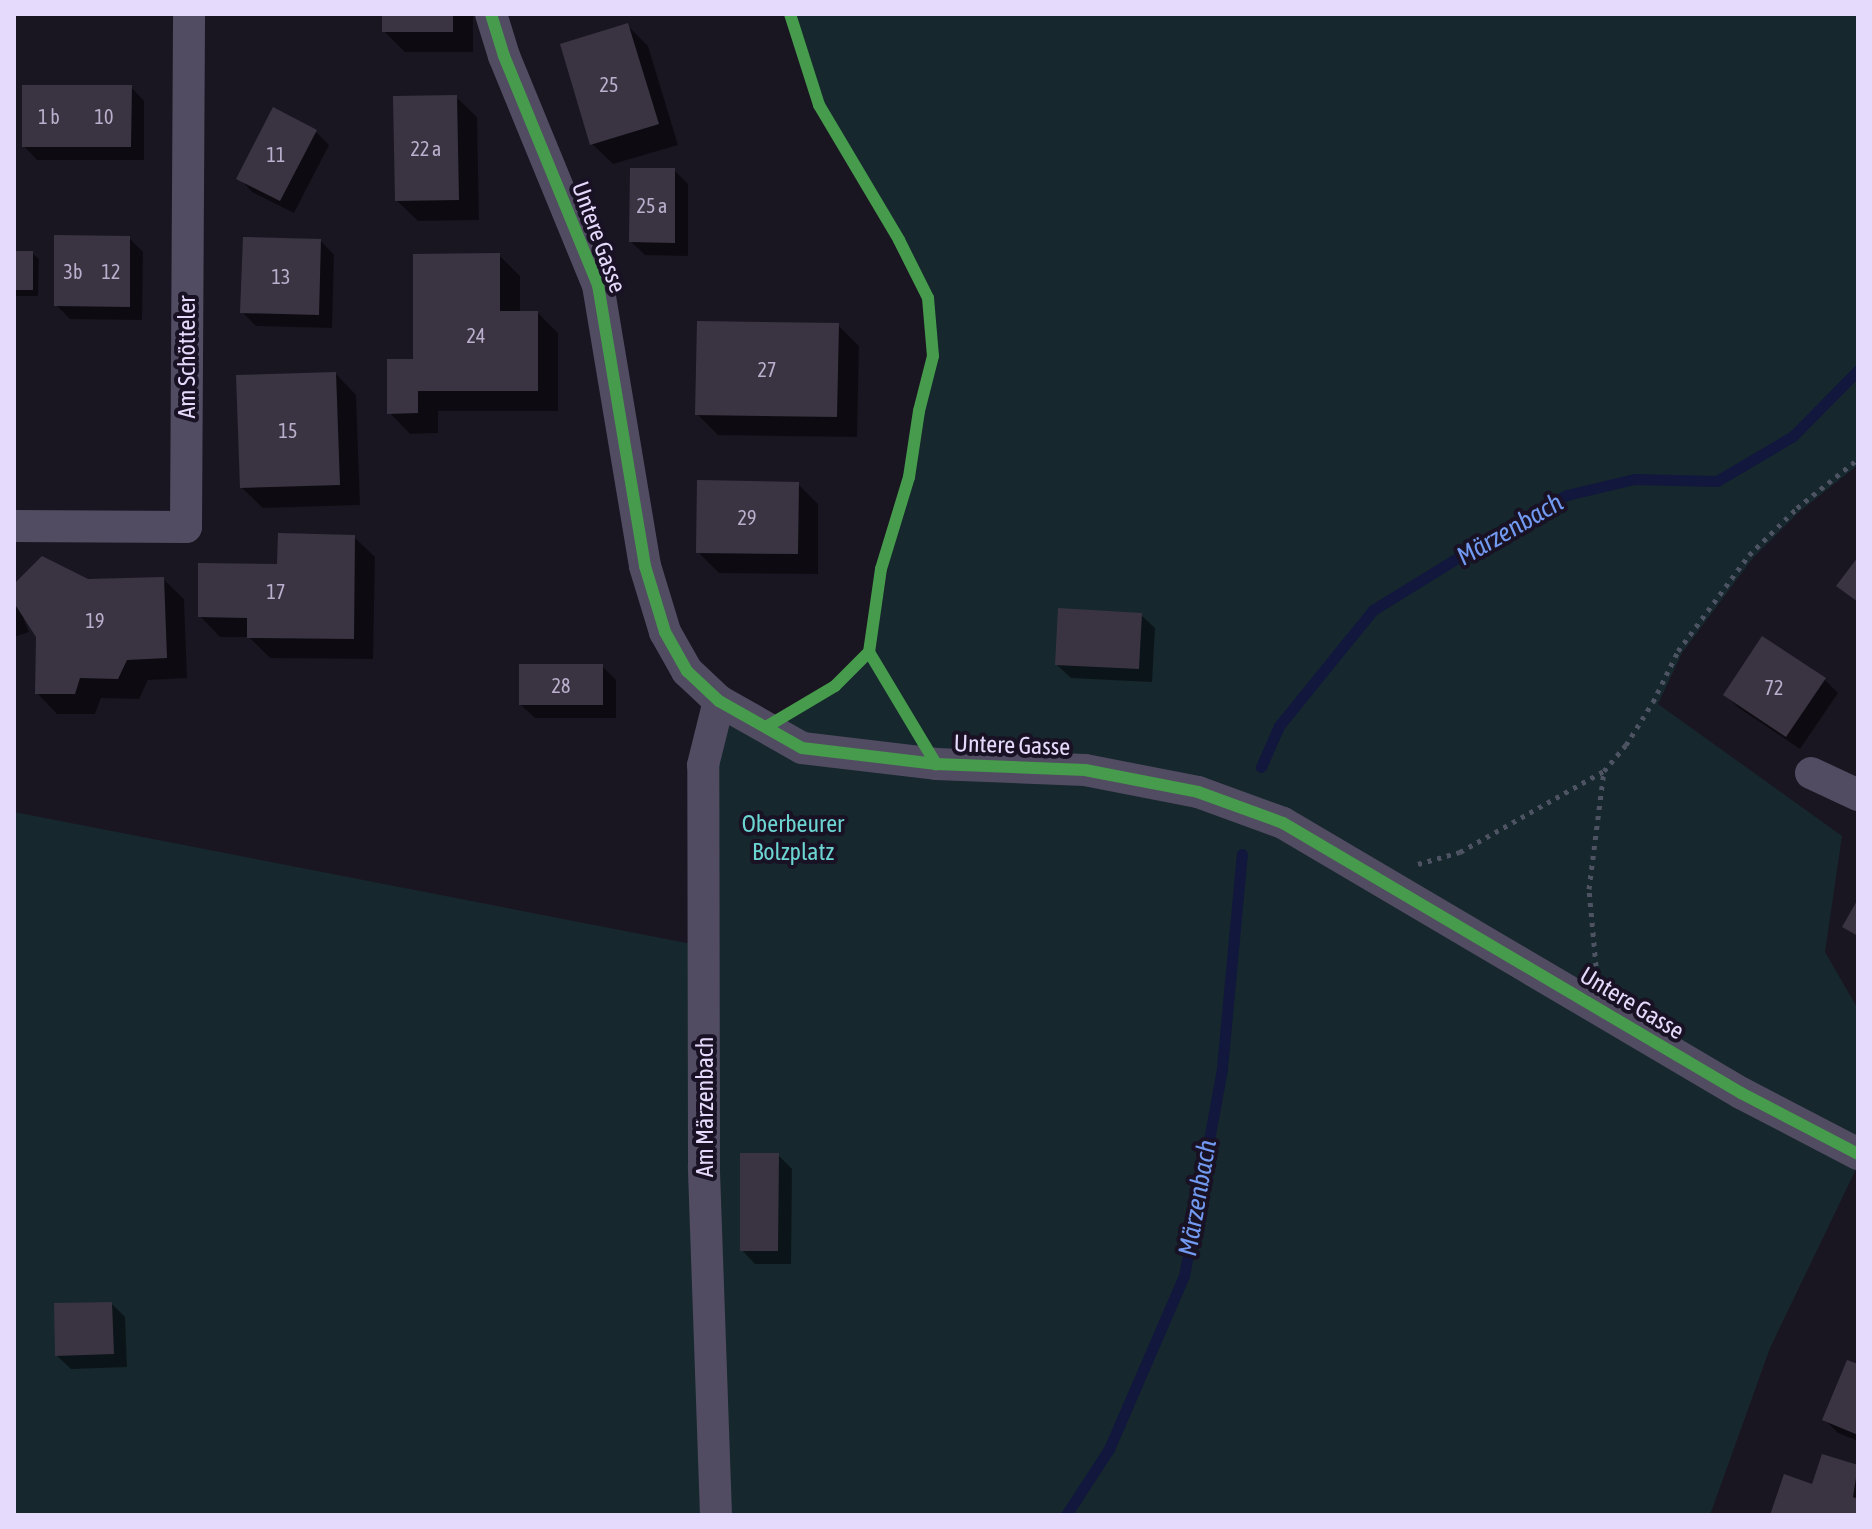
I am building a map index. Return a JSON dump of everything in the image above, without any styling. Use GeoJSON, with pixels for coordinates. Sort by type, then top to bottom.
{"type":"FeatureCollection","features":[{"type":"Feature","properties":{"kind":"street","name":"Am Schötteler"},"geometry":{"type":"LineString","coordinates":[[14,526],[186,527],[189,14]]}},
{"type":"Feature","properties":{"kind":"street","name":"Untere Gasse"},"geometry":{"type":"LineString","coordinates":[[491,14],[504,56],[598,285],[645,566],[665,632],[687,671],[719,701],[802,748],[936,764],[1085,770],[1198,792],[1283,823],[1741,1093],[1858,1154]]}},
{"type":"Feature","properties":{"kind":"street","name":"Am Märzenbach"},"geometry":{"type":"LineString","coordinates":[[716,1515],[704,1166],[703,765],[719,701]]}},
{"type":"Feature","properties":{"kind":"street"},"geometry":{"type":"LineString","coordinates":[[1811,773],[1858,795]]}},
{"type":"Feature","properties":{"kind":"path"},"geometry":{"type":"LineString","coordinates":[[1375,877],[1460,852],[1604,771],[1626,745],[1653,702],[1678,651],[1749,555],[1797,508],[1858,459]]}},
{"type":"Feature","properties":{"kind":"path"},"geometry":{"type":"LineString","coordinates":[[1600,1009],[1589,889],[1604,771]]}},
{"type":"Feature","properties":{"kind":"green space"},"geometry":{"type":"Polygon","coordinates":[[[796,14],[1858,14],[1858,465],[1799,512],[1753,558],[1682,653],[1658,704],[1842,836],[1825,952],[1858,1009],[1858,1140],[1740,1080],[1286,811],[806,741],[779,727],[836,690],[874,654],[888,567],[912,479],[922,413],[936,358],[932,298],[823,103],[796,14]]]}},
{"type":"Feature","properties":{"kind":"green space","name":"Oberbeurer Bolzplatz"},"geometry":{"type":"Polygon","coordinates":[[[723,714],[753,731],[1083,776],[1196,801],[1272,830],[1858,1165],[1770,1348],[1710,1515],[725,1515],[711,765],[723,714]]]}},
{"type":"Feature","properties":{"kind":"green space"},"geometry":{"type":"Polygon","coordinates":[[[14,812],[697,945],[707,1515],[14,1515],[14,812]]]}},
{"type":"Feature","properties":{"kind":"building"},"geometry":{"type":"Polygon","coordinates":[[[382,14],[453,14],[453,32],[382,32],[382,14]]]}},
{"type":"Feature","properties":{"kind":"building"},"geometry":{"type":"Polygon","coordinates":[[[628,23],[659,124],[590,145],[560,44],[628,23]]]}},
{"type":"Feature","properties":{"kind":"building"},"geometry":{"type":"Polygon","coordinates":[[[22,85],[132,85],[131,147],[22,147],[22,85]]]}},
{"type":"Feature","properties":{"kind":"building"},"geometry":{"type":"Polygon","coordinates":[[[457,95],[459,200],[395,201],[393,96],[457,95]]]}},
{"type":"Feature","properties":{"kind":"building"},"geometry":{"type":"Polygon","coordinates":[[[273,107],[317,130],[280,201],[236,179],[273,107]]]}},
{"type":"Feature","properties":{"kind":"building"},"geometry":{"type":"Polygon","coordinates":[[[630,168],[675,168],[675,243],[629,242],[630,168]]]}},
{"type":"Feature","properties":{"kind":"building"},"geometry":{"type":"Polygon","coordinates":[[[54,235],[130,236],[130,307],[54,306],[54,235]]]}},
{"type":"Feature","properties":{"kind":"building"},"geometry":{"type":"Polygon","coordinates":[[[243,237],[321,239],[319,315],[240,313],[243,237]]]}},
{"type":"Feature","properties":{"kind":"building"},"geometry":{"type":"Polygon","coordinates":[[[14,251],[33,251],[33,290],[14,290],[14,251]]]}},
{"type":"Feature","properties":{"kind":"building"},"geometry":{"type":"Polygon","coordinates":[[[500,253],[500,311],[538,311],[538,391],[418,391],[418,413],[387,414],[387,359],[413,359],[413,254],[500,253]]]}},
{"type":"Feature","properties":{"kind":"building"},"geometry":{"type":"Polygon","coordinates":[[[697,321],[839,323],[837,417],[695,415],[697,321]]]}},
{"type":"Feature","properties":{"kind":"building"},"geometry":{"type":"Polygon","coordinates":[[[336,372],[340,485],[240,488],[236,375],[336,372]]]}},
{"type":"Feature","properties":{"kind":"building"},"geometry":{"type":"Polygon","coordinates":[[[697,480],[799,482],[798,554],[696,553],[697,480]]]}},
{"type":"Feature","properties":{"kind":"building"},"geometry":{"type":"Polygon","coordinates":[[[278,533],[355,535],[354,639],[247,638],[247,618],[198,617],[198,563],[277,564],[278,533]]]}},
{"type":"Feature","properties":{"kind":"building"},"geometry":{"type":"Polygon","coordinates":[[[42,556],[88,579],[164,577],[167,658],[127,660],[118,679],[80,678],[75,694],[35,694],[36,637],[14,603],[14,584],[42,556]]]}},
{"type":"Feature","properties":{"kind":"building"},"geometry":{"type":"Polygon","coordinates":[[[1858,557],[1858,602],[1836,586],[1858,557]]]}},
{"type":"Feature","properties":{"kind":"building"},"geometry":{"type":"Polygon","coordinates":[[[1058,608],[1142,613],[1139,669],[1055,665],[1058,608]]]}},
{"type":"Feature","properties":{"kind":"building"},"geometry":{"type":"Polygon","coordinates":[[[1762,636],[1826,678],[1786,737],[1723,695],[1762,636]]]}},
{"type":"Feature","properties":{"kind":"building"},"geometry":{"type":"Polygon","coordinates":[[[519,664],[603,664],[603,705],[519,705],[519,664]]]}},
{"type":"Feature","properties":{"kind":"building"},"geometry":{"type":"Polygon","coordinates":[[[1858,899],[1858,936],[1842,927],[1858,899]]]}},
{"type":"Feature","properties":{"kind":"building"},"geometry":{"type":"Polygon","coordinates":[[[740,1153],[779,1153],[778,1251],[740,1251],[740,1153]]]}},
{"type":"Feature","properties":{"kind":"building"},"geometry":{"type":"Polygon","coordinates":[[[112,1302],[114,1354],[55,1356],[54,1303],[112,1302]]]}},
{"type":"Feature","properties":{"kind":"building"},"geometry":{"type":"Polygon","coordinates":[[[1847,1360],[1858,1364],[1858,1435],[1822,1420],[1847,1360]]]}},
{"type":"Feature","properties":{"kind":"building"},"geometry":{"type":"Polygon","coordinates":[[[1822,1454],[1858,1465],[1853,1497],[1858,1499],[1858,1515],[1770,1515],[1784,1474],[1812,1484],[1822,1454]]]}},
{"type":"Feature","properties":{"kind":"waterway","name":"Märzenbach"},"geometry":{"type":"LineString","coordinates":[[1261,767],[1279,726],[1373,610],[1512,524],[1567,495],[1634,479],[1717,481],[1793,436],[1858,370]]}},
{"type":"Feature","properties":{"kind":"waterway","name":"Märzenbach"},"geometry":{"type":"LineString","coordinates":[[1066,1515],[1109,1449],[1184,1276],[1222,1068],[1242,854]]}},
{"type":"Feature","properties":{"kind":"cycle path"},"geometry":{"type":"LineString","coordinates":[[491,14],[504,56],[598,285],[645,566],[665,632],[687,671],[719,701],[802,748],[936,764],[1085,770],[1198,792],[1283,823],[1741,1093],[1858,1154]]}},
{"type":"Feature","properties":{"kind":"cycle path"},"geometry":{"type":"LineString","coordinates":[[790,14],[819,105],[899,240],[928,298],[933,356],[919,411],[909,477],[881,569],[869,652],[936,764]]}},
{"type":"Feature","properties":{"kind":"cycle path"},"geometry":{"type":"LineString","coordinates":[[766,727],[835,686],[869,652]]}}]}
